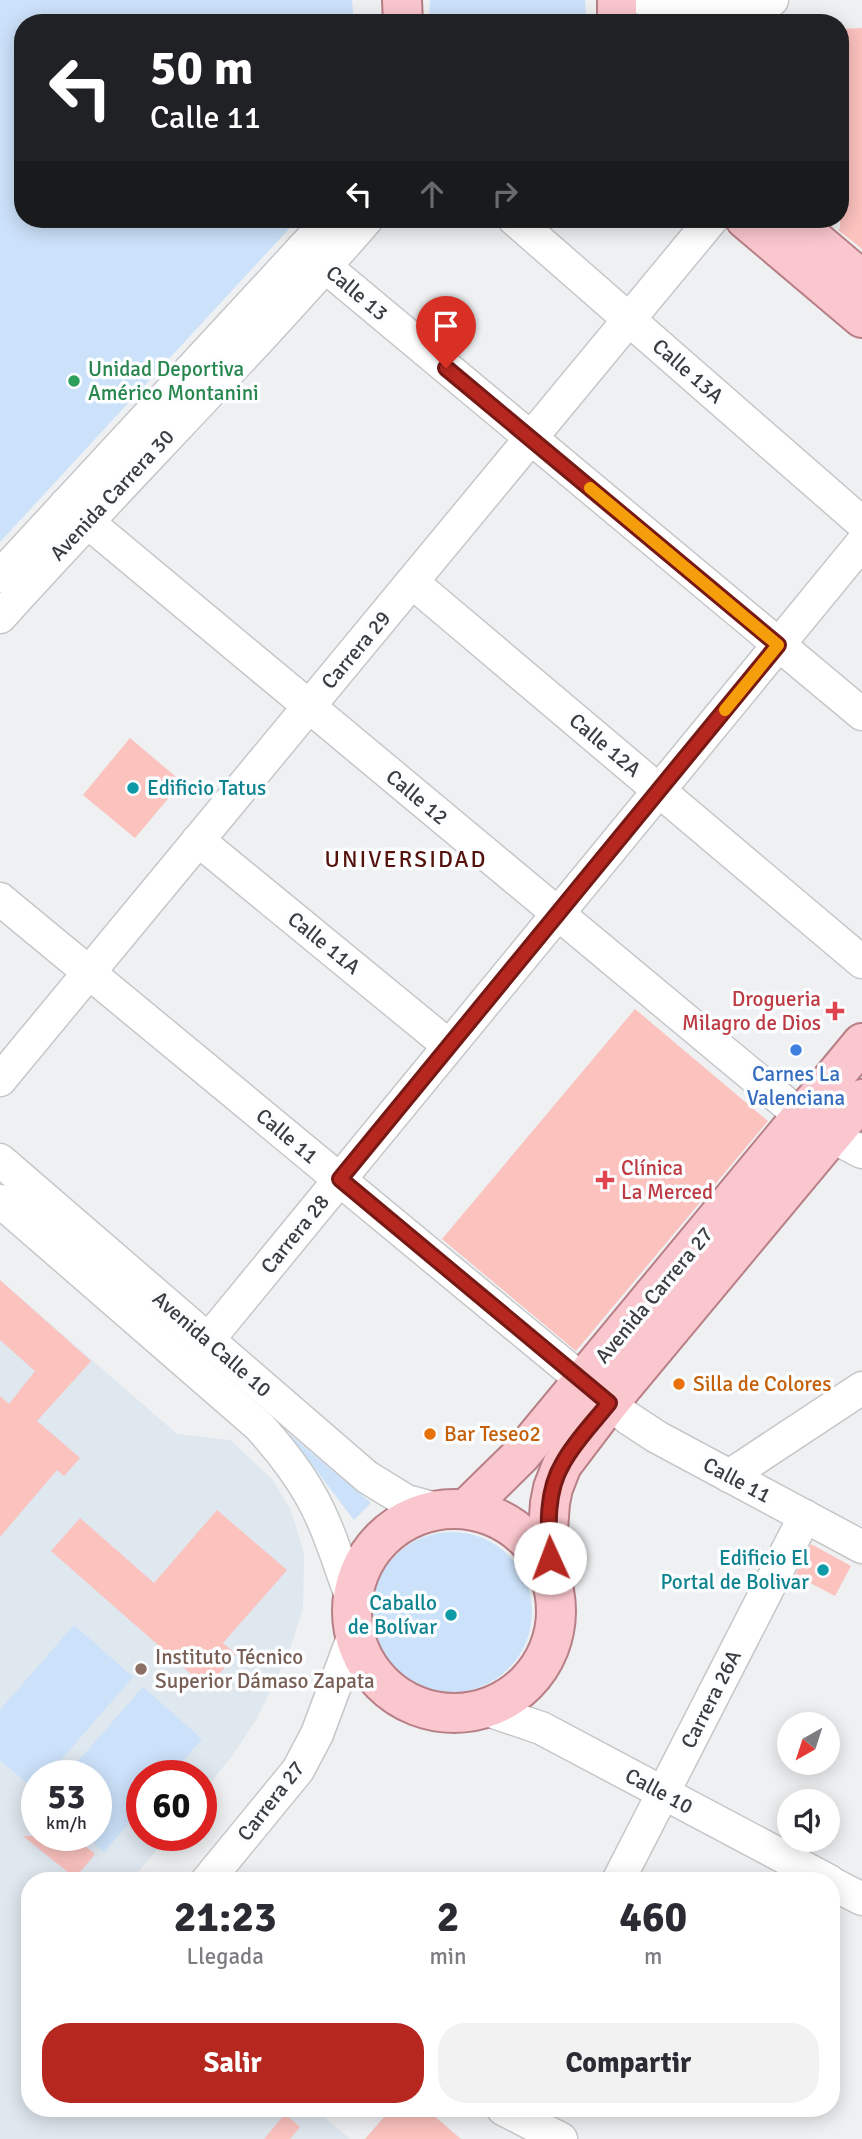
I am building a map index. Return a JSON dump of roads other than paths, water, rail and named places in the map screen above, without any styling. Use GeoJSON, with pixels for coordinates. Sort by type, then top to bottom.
{"type":"FeatureCollection","features":[{"type":"Feature","properties":{"kind":"main road"},"geometry":{"type":"LineString","coordinates":[[756,228],[862,318]]}},
{"type":"Feature","properties":{"kind":"main road"},"geometry":{"type":"LineString","coordinates":[[801,228],[862,280]]}},
{"type":"Feature","properties":{"kind":"main road","name":"Avenida Carrera 27"},"geometry":{"type":"LineString","coordinates":[[831,1135],[862,1043]]}},
{"type":"Feature","properties":{"kind":"main road","name":"Avenida Carrera 27"},"geometry":{"type":"LineString","coordinates":[[451,1509],[513,1463],[596,1392],[862,1099]]}},
{"type":"Feature","properties":{"kind":"main road","name":"Avenida Carrera 27"},"geometry":{"type":"LineString","coordinates":[[550,1575],[548,1530],[553,1488],[596,1392]]}},
{"type":"Feature","properties":{"kind":"main road"},"geometry":{"type":"LineString","coordinates":[[451,1509],[494,1516],[517,1530],[537,1550],[550,1575],[557,1602],[555,1631],[546,1657],[530,1681],[508,1699],[485,1709],[459,1713],[433,1711],[403,1700],[379,1680],[361,1654],[351,1616],[352,1598],[361,1567],[379,1540],[405,1520],[451,1509]]}},
{"type":"Feature","properties":{"kind":"street"},"geometry":{"type":"LineString","coordinates":[[645,0],[664,5],[772,0]]}},
{"type":"Feature","properties":{"kind":"street","name":"Avenida Carrera 30"},"geometry":{"type":"LineString","coordinates":[[314,257],[326,228]]}},
{"type":"Feature","properties":{"kind":"street","name":"Avenida Carrera 30"},"geometry":{"type":"LineString","coordinates":[[0,617],[76,513],[314,257],[354,228]]}},
{"type":"Feature","properties":{"kind":"street","name":"Calle 13A"},"geometry":{"type":"LineString","coordinates":[[524,228],[862,523]]}},
{"type":"Feature","properties":{"kind":"street","name":"Carrera 29"},"geometry":{"type":"LineString","coordinates":[[0,1080],[705,228]]}},
{"type":"Feature","properties":{"kind":"street","name":"Calle 13"},"geometry":{"type":"LineString","coordinates":[[314,257],[862,714]]}},
{"type":"Feature","properties":{"kind":"street","name":"Avenida Carrera 30"},"geometry":{"type":"LineString","coordinates":[[0,576],[76,513]]}},
{"type":"Feature","properties":{"kind":"street","name":"Calle 12"},"geometry":{"type":"LineString","coordinates":[[76,513],[558,914],[831,1135]]}},
{"type":"Feature","properties":{"kind":"street","name":"Carrera 28"},"geometry":{"type":"LineString","coordinates":[[208,1340],[862,544]]}},
{"type":"Feature","properties":{"kind":"street","name":"Calle 12A"},"geometry":{"type":"LineString","coordinates":[[412,582],[862,962]]}},
{"type":"Feature","properties":{"kind":"street","name":"Calle 11A"},"geometry":{"type":"LineString","coordinates":[[198,841],[449,1046]]}},
{"type":"Feature","properties":{"kind":"street","name":"Calle 11"},"geometry":{"type":"LineString","coordinates":[[0,899],[641,1428],[862,1547]]}},
{"type":"Feature","properties":{"kind":"street","name":"Avenida Calle 10"},"geometry":{"type":"LineString","coordinates":[[0,1160],[366,1477],[406,1501],[451,1509]]}},
{"type":"Feature","properties":{"kind":"street","name":"Avenida Calle 10"},"geometry":{"type":"LineString","coordinates":[[0,1200],[259,1426],[311,1496],[352,1598]]}},
{"type":"Feature","properties":{"kind":"street"},"geometry":{"type":"LineString","coordinates":[[729,1476],[862,1388]]}},
{"type":"Feature","properties":{"kind":"street","name":"Carrera 26A"},"geometry":{"type":"LineString","coordinates":[[623,1872],[805,1516]]}},
{"type":"Feature","properties":{"kind":"street","name":"Carrera 27"},"geometry":{"type":"LineString","coordinates":[[214,1872],[298,1770],[317,1734],[354,1635]]}},
{"type":"Feature","properties":{"kind":"street","name":"Calle 10"},"geometry":{"type":"LineString","coordinates":[[485,1709],[541,1728],[811,1872]]}},
{"type":"Feature","properties":{"kind":"street","name":"Calle 10"},"geometry":{"type":"LineString","coordinates":[[840,1887],[862,1899]]}},
{"type":"Feature","properties":{"kind":"street"},"geometry":{"type":"LineString","coordinates":[[518,2117],[561,2139]]}},
{"type":"Feature","properties":{"kind":"place","name":"Unidad Deportiva Américo Montanini"},"geometry":{"type":"Point","coordinates":[74,381]}},
{"type":"Feature","properties":{"kind":"place","name":"Edificio Tatus"},"geometry":{"type":"Point","coordinates":[133,788]}},
{"type":"Feature","properties":{"kind":"place","name":"Drogueria Milagro de Dios"},"geometry":{"type":"Point","coordinates":[835,1011]}},
{"type":"Feature","properties":{"kind":"place","name":"Carnes La Valenciana"},"geometry":{"type":"Point","coordinates":[796,1050]}},
{"type":"Feature","properties":{"kind":"place","name":"Clínica La Merced"},"geometry":{"type":"Point","coordinates":[605,1180]}},
{"type":"Feature","properties":{"kind":"place","name":"Silla de Colores"},"geometry":{"type":"Point","coordinates":[679,1384]}},
{"type":"Feature","properties":{"kind":"place","name":"Bar Teseo2"},"geometry":{"type":"Point","coordinates":[430,1434]}},
{"type":"Feature","properties":{"kind":"place","name":"Edificio El Portal de Bolivar"},"geometry":{"type":"Point","coordinates":[823,1570]}},
{"type":"Feature","properties":{"kind":"place","name":"Caballo de Bolívar"},"geometry":{"type":"Point","coordinates":[451,1615]}},
{"type":"Feature","properties":{"kind":"place","name":"Instituto Técnico Superior Dámaso Zapata"},"geometry":{"type":"Point","coordinates":[141,1669]}},
{"type":"Feature","properties":{"kind":"district","name":"UNIVERSIDAD"},"geometry":{"type":"Point","coordinates":[406,859]}}]}
